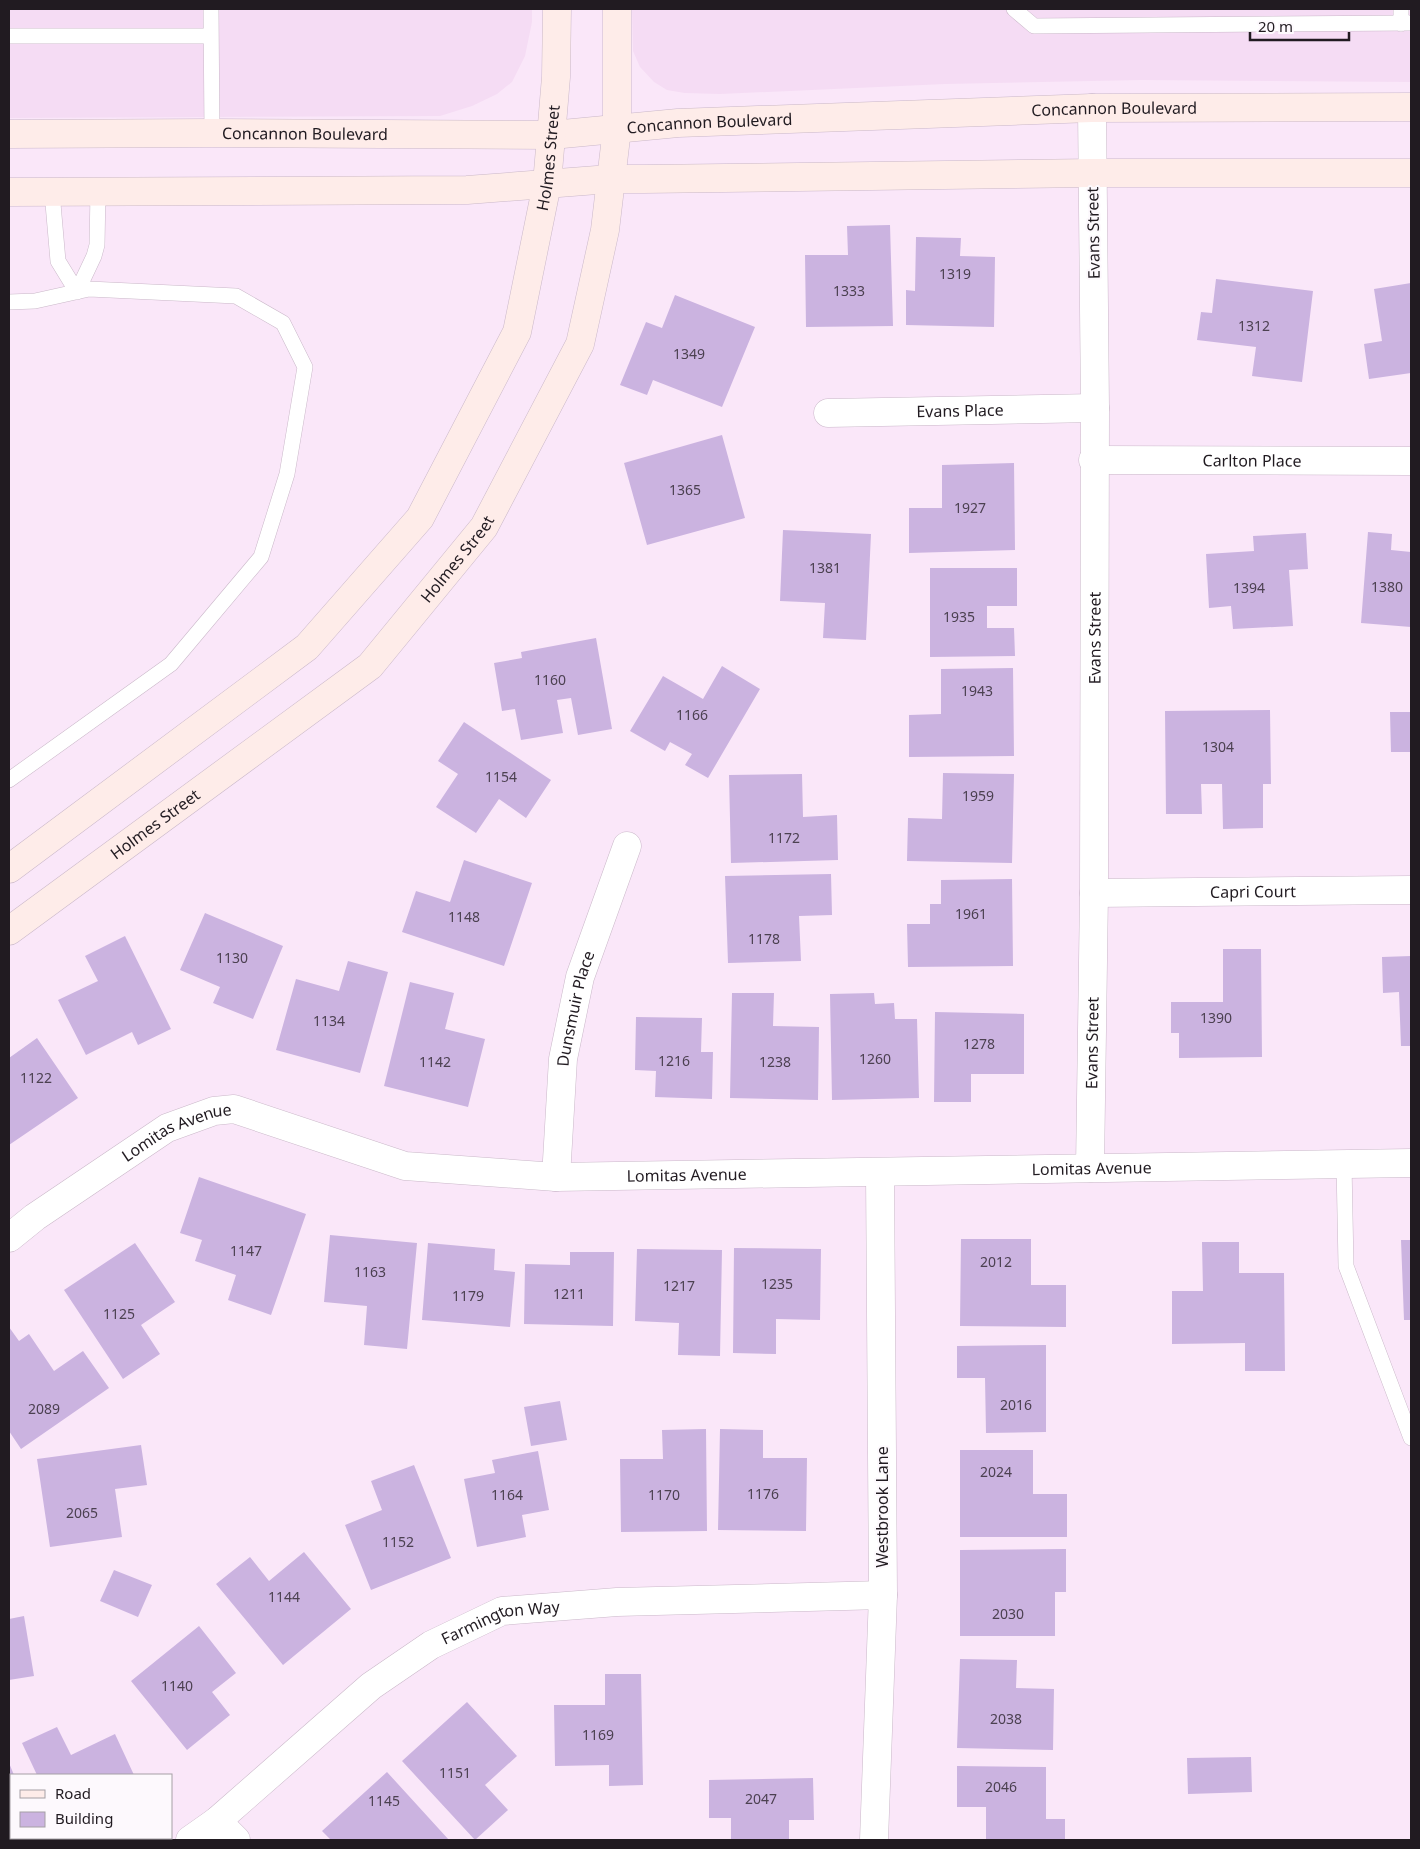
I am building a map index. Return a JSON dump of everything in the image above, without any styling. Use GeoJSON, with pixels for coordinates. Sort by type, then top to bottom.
{"type":"FeatureCollection","features":[{"type":"Feature","properties":{"kind":"main road","name":"Holmes Street"},"geometry":{"type":"LineString","coordinates":[[9,869],[306,647],[420,518],[517,332],[547,184],[556,68],[557,9]]}},
{"type":"Feature","properties":{"kind":"main road","name":"Holmes Street"},"geometry":{"type":"LineString","coordinates":[[9,931],[370,666],[484,527],[580,344],[605,230],[617,129],[617,9]]}},
{"type":"Feature","properties":{"kind":"main road","name":"Concannon Boulevard"},"geometry":{"type":"LineString","coordinates":[[9,134],[552,135],[678,123],[1092,108],[1411,108]]}},
{"type":"Feature","properties":{"kind":"main road"},"geometry":{"type":"LineString","coordinates":[[9,192],[467,190],[610,179],[1092,173],[1411,173]]}},
{"type":"Feature","properties":{"kind":"street","name":"Evans Street"},"geometry":{"type":"LineString","coordinates":[[1090,1168],[1094,893],[1092,108]]}},
{"type":"Feature","properties":{"kind":"street","name":"Evans Place"},"geometry":{"type":"LineString","coordinates":[[828,414],[1094,408]]}},
{"type":"Feature","properties":{"kind":"street","name":"Carlton Place"},"geometry":{"type":"LineString","coordinates":[[1093,460],[1411,461]]}},
{"type":"Feature","properties":{"kind":"street","name":"Dunsmuir Place"},"geometry":{"type":"LineString","coordinates":[[556,1178],[562,1059],[580,977],[627,846]]}},
{"type":"Feature","properties":{"kind":"street","name":"Capri Court"},"geometry":{"type":"LineString","coordinates":[[1094,893],[1411,890]]}},
{"type":"Feature","properties":{"kind":"street","name":"Lomitas Avenue"},"geometry":{"type":"LineString","coordinates":[[9,1238],[35,1217],[167,1128],[214,1111],[234,1109],[405,1166],[556,1178],[1411,1163]]}},
{"type":"Feature","properties":{"kind":"street","name":"Westbrook Lane"},"geometry":{"type":"LineString","coordinates":[[874,1840],[882,1595],[880,1173]]}},
{"type":"Feature","properties":{"kind":"street","name":"Farmington Way"},"geometry":{"type":"LineString","coordinates":[[190,1840],[226,1831],[371,1686],[431,1645],[502,1611],[617,1602],[882,1595]]}},
{"type":"Feature","properties":{"kind":"lane"},"geometry":{"type":"LineString","coordinates":[[211,9],[212,133]]}},
{"type":"Feature","properties":{"kind":"lane"},"geometry":{"type":"LineString","coordinates":[[1014,9],[1034,26],[1406,24],[1401,9]]}},
{"type":"Feature","properties":{"kind":"lane"},"geometry":{"type":"LineString","coordinates":[[9,36],[211,36]]}},
{"type":"Feature","properties":{"kind":"lane"},"geometry":{"type":"LineString","coordinates":[[52,192],[58,261],[77,292]]}},
{"type":"Feature","properties":{"kind":"lane"},"geometry":{"type":"LineString","coordinates":[[77,292],[94,256],[97,245],[98,192]]}},
{"type":"Feature","properties":{"kind":"lane"},"geometry":{"type":"LineString","coordinates":[[9,302],[35,301],[89,289],[236,296],[284,323],[305,367],[287,474],[261,557],[171,664],[9,780]]}},
{"type":"Feature","properties":{"kind":"lane"},"geometry":{"type":"LineString","coordinates":[[1344,1164],[1346,1266],[1411,1438]]}},
{"type":"Feature","properties":{"kind":"shaded area"},"geometry":{"type":"Polygon","coordinates":[[[9,9],[532,9],[532,22],[525,56],[512,82],[497,94],[472,106],[440,116],[9,118],[9,9]]]}},
{"type":"Feature","properties":{"kind":"shaded area"},"geometry":{"type":"Polygon","coordinates":[[[632,9],[1411,9],[1411,82],[1142,80],[945,84],[720,94],[685,93],[667,90],[654,82],[640,67],[633,51],[632,9]]]}},
{"type":"Feature","properties":{"kind":"building"},"geometry":{"type":"Polygon","coordinates":[[[890,225],[893,326],[806,327],[805,255],[848,255],[847,226],[890,225]]]}},
{"type":"Feature","properties":{"kind":"building"},"geometry":{"type":"Polygon","coordinates":[[[916,237],[961,238],[960,256],[995,257],[994,327],[906,325],[906,290],[915,291],[916,237]]]}},
{"type":"Feature","properties":{"kind":"building"},"geometry":{"type":"Polygon","coordinates":[[[1216,279],[1313,291],[1302,382],[1252,376],[1256,347],[1197,340],[1201,312],[1212,313],[1216,279]]]}},
{"type":"Feature","properties":{"kind":"building"},"geometry":{"type":"Polygon","coordinates":[[[1411,283],[1411,373],[1369,379],[1364,344],[1382,341],[1374,289],[1411,283]]]}},
{"type":"Feature","properties":{"kind":"building"},"geometry":{"type":"Polygon","coordinates":[[[675,295],[755,327],[722,407],[653,380],[647,395],[620,385],[646,322],[662,328],[675,295]]]}},
{"type":"Feature","properties":{"kind":"building"},"geometry":{"type":"Polygon","coordinates":[[[722,435],[745,518],[647,545],[624,463],[722,435]]]}},
{"type":"Feature","properties":{"kind":"building"},"geometry":{"type":"Polygon","coordinates":[[[1014,463],[1015,550],[909,553],[909,508],[942,508],[942,465],[1014,463]]]}},
{"type":"Feature","properties":{"kind":"building"},"geometry":{"type":"Polygon","coordinates":[[[783,530],[871,534],[866,640],[823,638],[825,603],[780,601],[783,530]]]}},
{"type":"Feature","properties":{"kind":"building"},"geometry":{"type":"Polygon","coordinates":[[[1368,532],[1392,534],[1391,550],[1411,552],[1411,627],[1361,623],[1368,532]]]}},
{"type":"Feature","properties":{"kind":"building"},"geometry":{"type":"Polygon","coordinates":[[[1306,533],[1308,569],[1289,570],[1293,626],[1233,629],[1231,606],[1209,608],[1206,554],[1254,551],[1253,536],[1306,533]]]}},
{"type":"Feature","properties":{"kind":"building"},"geometry":{"type":"Polygon","coordinates":[[[930,568],[1017,568],[1017,606],[987,606],[987,628],[1014,628],[1015,656],[930,657],[930,568]]]}},
{"type":"Feature","properties":{"kind":"building"},"geometry":{"type":"Polygon","coordinates":[[[596,638],[612,729],[578,735],[571,698],[557,700],[563,733],[521,740],[515,709],[502,711],[494,663],[522,658],[521,652],[596,638]]]}},
{"type":"Feature","properties":{"kind":"building"},"geometry":{"type":"Polygon","coordinates":[[[722,666],[760,689],[708,778],[685,765],[692,754],[670,742],[665,751],[630,731],[663,676],[703,699],[722,666]]]}},
{"type":"Feature","properties":{"kind":"building"},"geometry":{"type":"Polygon","coordinates":[[[1013,668],[1014,756],[909,757],[909,715],[941,714],[941,669],[1013,668]]]}},
{"type":"Feature","properties":{"kind":"building"},"geometry":{"type":"Polygon","coordinates":[[[1270,710],[1271,784],[1263,784],[1263,828],[1223,829],[1222,784],[1201,784],[1202,814],[1166,814],[1165,711],[1270,710]]]}},
{"type":"Feature","properties":{"kind":"building"},"geometry":{"type":"Polygon","coordinates":[[[1390,712],[1411,712],[1411,752],[1391,752],[1390,712]]]}},
{"type":"Feature","properties":{"kind":"building"},"geometry":{"type":"Polygon","coordinates":[[[464,722],[551,780],[526,818],[499,799],[476,833],[436,807],[458,774],[438,761],[464,722]]]}},
{"type":"Feature","properties":{"kind":"building"},"geometry":{"type":"Polygon","coordinates":[[[943,773],[1014,774],[1012,863],[907,861],[908,818],[942,819],[943,773]]]}},
{"type":"Feature","properties":{"kind":"building"},"geometry":{"type":"Polygon","coordinates":[[[802,774],[803,817],[837,815],[838,860],[731,863],[729,775],[802,774]]]}},
{"type":"Feature","properties":{"kind":"building"},"geometry":{"type":"Polygon","coordinates":[[[464,860],[532,883],[504,966],[402,932],[416,891],[450,902],[464,860]]]}},
{"type":"Feature","properties":{"kind":"building"},"geometry":{"type":"Polygon","coordinates":[[[831,874],[832,915],[799,916],[801,961],[728,963],[725,876],[831,874]]]}},
{"type":"Feature","properties":{"kind":"building"},"geometry":{"type":"Polygon","coordinates":[[[1012,879],[1013,966],[908,967],[907,924],[930,924],[930,904],[941,904],[941,880],[1012,879]]]}},
{"type":"Feature","properties":{"kind":"building"},"geometry":{"type":"Polygon","coordinates":[[[205,913],[283,946],[253,1019],[213,1003],[220,987],[180,970],[205,913]]]}},
{"type":"Feature","properties":{"kind":"building"},"geometry":{"type":"Polygon","coordinates":[[[125,936],[171,1029],[138,1045],[132,1032],[86,1055],[58,1000],[98,981],[85,956],[125,936]]]}},
{"type":"Feature","properties":{"kind":"building"},"geometry":{"type":"Polygon","coordinates":[[[1223,949],[1261,949],[1262,1057],[1179,1058],[1179,1033],[1171,1033],[1171,1002],[1223,1002],[1223,949]]]}},
{"type":"Feature","properties":{"kind":"building"},"geometry":{"type":"Polygon","coordinates":[[[1411,956],[1411,1046],[1401,1046],[1399,992],[1383,993],[1382,957],[1411,956]]]}},
{"type":"Feature","properties":{"kind":"building"},"geometry":{"type":"Polygon","coordinates":[[[348,961],[388,972],[360,1073],[276,1050],[296,979],[339,991],[348,961]]]}},
{"type":"Feature","properties":{"kind":"building"},"geometry":{"type":"Polygon","coordinates":[[[410,982],[454,993],[445,1029],[485,1039],[468,1107],[384,1086],[410,982]]]}},
{"type":"Feature","properties":{"kind":"building"},"geometry":{"type":"Polygon","coordinates":[[[732,993],[774,993],[773,1026],[819,1027],[818,1100],[730,1098],[732,993]]]}},
{"type":"Feature","properties":{"kind":"building"},"geometry":{"type":"Polygon","coordinates":[[[874,993],[875,1004],[894,1003],[895,1019],[917,1019],[919,1098],[832,1100],[830,994],[874,993]]]}},
{"type":"Feature","properties":{"kind":"building"},"geometry":{"type":"Polygon","coordinates":[[[935,1012],[1024,1014],[1024,1074],[971,1074],[971,1102],[934,1102],[935,1012]]]}},
{"type":"Feature","properties":{"kind":"building"},"geometry":{"type":"Polygon","coordinates":[[[636,1017],[702,1018],[701,1052],[713,1052],[712,1099],[655,1097],[656,1071],[635,1070],[636,1017]]]}},
{"type":"Feature","properties":{"kind":"building"},"geometry":{"type":"Polygon","coordinates":[[[37,1038],[78,1098],[9,1145],[9,1058],[37,1038]]]}},
{"type":"Feature","properties":{"kind":"building"},"geometry":{"type":"Polygon","coordinates":[[[199,1177],[306,1214],[271,1315],[228,1300],[236,1275],[195,1261],[202,1240],[180,1233],[199,1177]]]}},
{"type":"Feature","properties":{"kind":"building"},"geometry":{"type":"Polygon","coordinates":[[[330,1235],[417,1243],[407,1349],[364,1345],[367,1306],[324,1302],[330,1235]]]}},
{"type":"Feature","properties":{"kind":"building"},"geometry":{"type":"Polygon","coordinates":[[[961,1239],[1031,1239],[1031,1285],[1066,1285],[1066,1327],[960,1326],[961,1239]]]}},
{"type":"Feature","properties":{"kind":"building"},"geometry":{"type":"Polygon","coordinates":[[[1401,1240],[1411,1240],[1411,1320],[1404,1320],[1401,1240]]]}},
{"type":"Feature","properties":{"kind":"building"},"geometry":{"type":"Polygon","coordinates":[[[1202,1242],[1239,1242],[1239,1273],[1284,1273],[1285,1371],[1245,1371],[1245,1343],[1172,1344],[1172,1291],[1203,1291],[1202,1242]]]}},
{"type":"Feature","properties":{"kind":"building"},"geometry":{"type":"Polygon","coordinates":[[[135,1243],[175,1302],[141,1325],[160,1354],[123,1379],[64,1290],[135,1243]]]}},
{"type":"Feature","properties":{"kind":"building"},"geometry":{"type":"Polygon","coordinates":[[[428,1243],[495,1249],[494,1270],[515,1272],[510,1327],[422,1320],[428,1243]]]}},
{"type":"Feature","properties":{"kind":"building"},"geometry":{"type":"Polygon","coordinates":[[[734,1248],[821,1249],[820,1320],[776,1319],[776,1354],[733,1353],[734,1248]]]}},
{"type":"Feature","properties":{"kind":"building"},"geometry":{"type":"Polygon","coordinates":[[[637,1249],[722,1250],[720,1356],[678,1355],[679,1323],[635,1321],[637,1249]]]}},
{"type":"Feature","properties":{"kind":"building"},"geometry":{"type":"Polygon","coordinates":[[[570,1252],[614,1252],[613,1326],[524,1324],[525,1264],[570,1265],[570,1252]]]}},
{"type":"Feature","properties":{"kind":"building"},"geometry":{"type":"Polygon","coordinates":[[[9,1327],[19,1341],[29,1334],[54,1371],[83,1351],[109,1388],[21,1449],[9,1431],[9,1327]]]}},
{"type":"Feature","properties":{"kind":"building"},"geometry":{"type":"Polygon","coordinates":[[[1046,1345],[1046,1432],[986,1433],[985,1378],[957,1378],[957,1346],[1046,1345]]]}},
{"type":"Feature","properties":{"kind":"building"},"geometry":{"type":"Polygon","coordinates":[[[560,1401],[567,1440],[531,1446],[524,1407],[560,1401]]]}},
{"type":"Feature","properties":{"kind":"building"},"geometry":{"type":"Polygon","coordinates":[[[706,1429],[707,1531],[621,1532],[620,1459],[663,1459],[662,1430],[706,1429]]]}},
{"type":"Feature","properties":{"kind":"building"},"geometry":{"type":"Polygon","coordinates":[[[720,1429],[763,1430],[763,1458],[807,1458],[806,1531],[718,1530],[720,1429]]]}},
{"type":"Feature","properties":{"kind":"building"},"geometry":{"type":"Polygon","coordinates":[[[141,1445],[147,1485],[115,1489],[122,1537],[50,1547],[37,1459],[141,1445]]]}},
{"type":"Feature","properties":{"kind":"building"},"geometry":{"type":"Polygon","coordinates":[[[960,1450],[1033,1450],[1033,1494],[1067,1494],[1067,1537],[960,1537],[960,1450]]]}},
{"type":"Feature","properties":{"kind":"building"},"geometry":{"type":"Polygon","coordinates":[[[538,1451],[549,1510],[522,1515],[526,1537],[477,1547],[464,1479],[495,1473],[492,1460],[538,1451]]]}},
{"type":"Feature","properties":{"kind":"building"},"geometry":{"type":"Polygon","coordinates":[[[414,1465],[451,1558],[371,1590],[345,1525],[382,1510],[371,1481],[414,1465]]]}},
{"type":"Feature","properties":{"kind":"building"},"geometry":{"type":"Polygon","coordinates":[[[1066,1549],[1066,1592],[1055,1592],[1055,1636],[960,1636],[960,1550],[1066,1549]]]}},
{"type":"Feature","properties":{"kind":"building"},"geometry":{"type":"Polygon","coordinates":[[[304,1552],[351,1609],[283,1665],[216,1584],[250,1557],[269,1581],[304,1552]]]}},
{"type":"Feature","properties":{"kind":"building"},"geometry":{"type":"Polygon","coordinates":[[[114,1570],[152,1585],[138,1617],[100,1601],[114,1570]]]}},
{"type":"Feature","properties":{"kind":"building"},"geometry":{"type":"Polygon","coordinates":[[[24,1616],[34,1676],[9,1680],[9,1619],[24,1616]]]}},
{"type":"Feature","properties":{"kind":"building"},"geometry":{"type":"Polygon","coordinates":[[[199,1626],[236,1673],[212,1692],[230,1715],[187,1750],[131,1681],[199,1626]]]}},
{"type":"Feature","properties":{"kind":"building"},"geometry":{"type":"Polygon","coordinates":[[[960,1659],[1017,1660],[1016,1688],[1054,1689],[1053,1750],[957,1748],[960,1659]]]}},
{"type":"Feature","properties":{"kind":"building"},"geometry":{"type":"Polygon","coordinates":[[[605,1674],[641,1674],[643,1785],[609,1786],[609,1765],[555,1766],[554,1705],[605,1705],[605,1674]]]}},
{"type":"Feature","properties":{"kind":"building"},"geometry":{"type":"Polygon","coordinates":[[[467,1702],[517,1756],[485,1785],[508,1810],[475,1840],[402,1761],[467,1702]]]}},
{"type":"Feature","properties":{"kind":"building"},"geometry":{"type":"Polygon","coordinates":[[[57,1727],[71,1755],[115,1734],[134,1774],[37,1774],[22,1743],[57,1727]]]}},
{"type":"Feature","properties":{"kind":"building"},"geometry":{"type":"Polygon","coordinates":[[[1251,1757],[1252,1792],[1188,1794],[1187,1758],[1251,1757]]]}},
{"type":"Feature","properties":{"kind":"building"},"geometry":{"type":"Polygon","coordinates":[[[9,1763],[14,1774],[10,1774],[10,1839],[39,1840],[9,1840],[9,1763]]]}},
{"type":"Feature","properties":{"kind":"building"},"geometry":{"type":"Polygon","coordinates":[[[957,1766],[1046,1767],[1046,1819],[1065,1819],[1065,1840],[986,1840],[986,1807],[957,1807],[957,1766]]]}},
{"type":"Feature","properties":{"kind":"building"},"geometry":{"type":"Polygon","coordinates":[[[387,1772],[449,1840],[331,1840],[322,1831],[387,1772]]]}},
{"type":"Feature","properties":{"kind":"building"},"geometry":{"type":"Polygon","coordinates":[[[813,1778],[814,1820],[789,1820],[789,1840],[731,1840],[731,1818],[709,1818],[709,1780],[813,1778]]]}}]}
